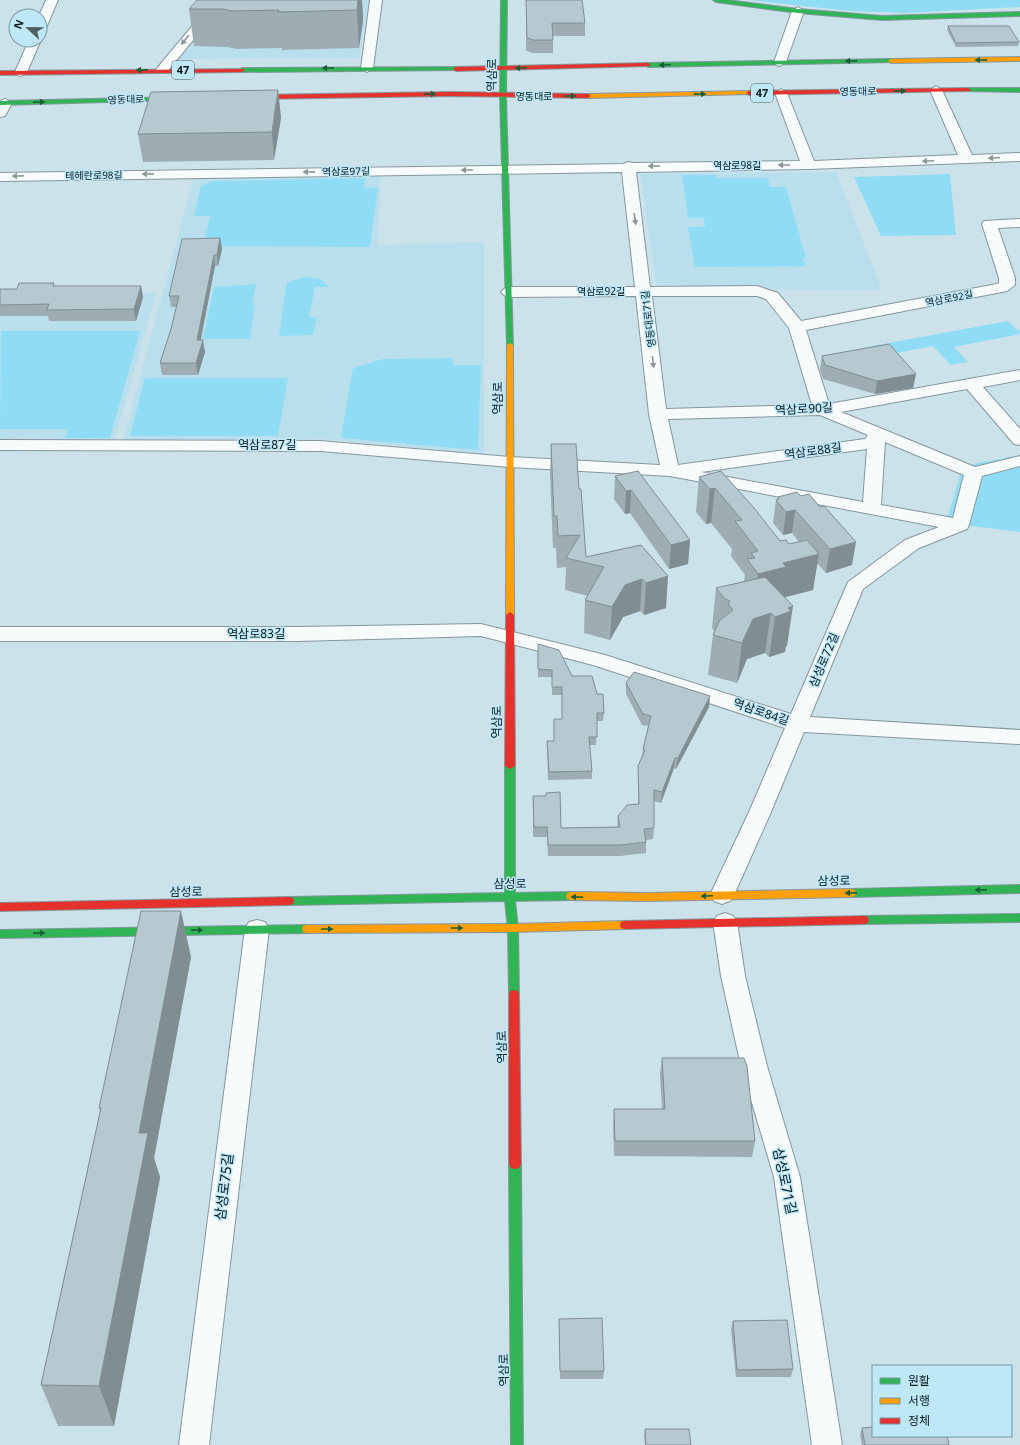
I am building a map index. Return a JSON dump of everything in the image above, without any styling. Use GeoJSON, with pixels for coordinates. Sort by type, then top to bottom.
{"type":"FeatureCollection","features":[{"type":"Feature","properties":{"kind":"main road","name":"역삼로"},"geometry":{"type":"LineString","coordinates":[[504,0],[503,96],[509,292],[511,638],[510,896],[513,928],[517,1445]]}},
{"type":"Feature","properties":{"kind":"main road"},"geometry":{"type":"LineString","coordinates":[[716,0],[798,11],[882,18],[1020,14]]}},
{"type":"Feature","properties":{"kind":"main road","name":"47"},"geometry":{"type":"LineString","coordinates":[[0,72],[367,68],[504,69],[780,62],[1020,59]]}},
{"type":"Feature","properties":{"kind":"main road"},"geometry":{"type":"LineString","coordinates":[[364,88],[367,68]]}},
{"type":"Feature","properties":{"kind":"main road"},"geometry":{"type":"LineString","coordinates":[[412,68],[428,77]]}},
{"type":"Feature","properties":{"kind":"main road"},"geometry":{"type":"LineString","coordinates":[[402,94],[422,86]]}},
{"type":"Feature","properties":{"kind":"main road","name":"영동대로"},"geometry":{"type":"LineString","coordinates":[[237,97],[364,88],[402,94],[503,96],[1020,90]]}},
{"type":"Feature","properties":{"kind":"main road","name":"영동대로"},"geometry":{"type":"LineString","coordinates":[[2,106],[190,98]]}},
{"type":"Feature","properties":{"kind":"main road","name":"삼성로"},"geometry":{"type":"LineString","coordinates":[[0,907],[510,896],[647,898],[1020,889]]}},
{"type":"Feature","properties":{"kind":"main road"},"geometry":{"type":"LineString","coordinates":[[0,934],[257,929],[513,928],[725,922],[1020,918]]}},
{"type":"Feature","properties":{"kind":"street"},"geometry":{"type":"LineString","coordinates":[[48,9],[52,0]]}},
{"type":"Feature","properties":{"kind":"street"},"geometry":{"type":"LineString","coordinates":[[162,70],[220,0]]}},
{"type":"Feature","properties":{"kind":"street"},"geometry":{"type":"LineString","coordinates":[[367,68],[376,0]]}},
{"type":"Feature","properties":{"kind":"street"},"geometry":{"type":"LineString","coordinates":[[780,62],[798,11]]}},
{"type":"Feature","properties":{"kind":"street"},"geometry":{"type":"LineString","coordinates":[[21,72],[32,48]]}},
{"type":"Feature","properties":{"kind":"street"},"geometry":{"type":"LineString","coordinates":[[936,90],[967,159]]}},
{"type":"Feature","properties":{"kind":"street"},"geometry":{"type":"LineString","coordinates":[[781,93],[809,165]]}},
{"type":"Feature","properties":{"kind":"street","name":"역삼로98길"},"geometry":{"type":"LineString","coordinates":[[506,170],[628,166],[809,165],[1020,157]]}},
{"type":"Feature","properties":{"kind":"street","name":"영동대로71길"},"geometry":{"type":"LineString","coordinates":[[628,166],[645,291],[658,414],[670,471]]}},
{"type":"Feature","properties":{"kind":"street","name":"역삼로97길"},"geometry":{"type":"LineString","coordinates":[[187,173],[506,170]]}},
{"type":"Feature","properties":{"kind":"street","name":"테헤란로98길"},"geometry":{"type":"LineString","coordinates":[[0,176],[187,173]]}},
{"type":"Feature","properties":{"kind":"street","name":"역삼로92길"},"geometry":{"type":"LineString","coordinates":[[797,327],[1002,288],[1006,285],[1007,278],[989,224],[1020,223]]}},
{"type":"Feature","properties":{"kind":"street","name":"역삼로92길"},"geometry":{"type":"LineString","coordinates":[[509,292],[757,291],[767,293],[797,327],[822,410]]}},
{"type":"Feature","properties":{"kind":"street","name":"역삼로90길"},"geometry":{"type":"LineString","coordinates":[[658,414],[822,410],[1020,375]]}},
{"type":"Feature","properties":{"kind":"street"},"geometry":{"type":"LineString","coordinates":[[971,383],[1020,440]]}},
{"type":"Feature","properties":{"kind":"street"},"geometry":{"type":"LineString","coordinates":[[822,410],[974,473],[1020,461]]}},
{"type":"Feature","properties":{"kind":"street"},"geometry":{"type":"LineString","coordinates":[[872,508],[877,434]]}},
{"type":"Feature","properties":{"kind":"street","name":"역삼로88길"},"geometry":{"type":"LineString","coordinates":[[670,471],[870,443],[877,434]]}},
{"type":"Feature","properties":{"kind":"street","name":"역삼로87길"},"geometry":{"type":"LineString","coordinates":[[0,445],[320,446],[510,462]]}},
{"type":"Feature","properties":{"kind":"street","name":"역삼로88길"},"geometry":{"type":"LineString","coordinates":[[510,462],[670,471],[764,490],[872,508],[960,525]]}},
{"type":"Feature","properties":{"kind":"street"},"geometry":{"type":"LineString","coordinates":[[960,525],[974,473]]}},
{"type":"Feature","properties":{"kind":"street","name":"삼성로72길"},"geometry":{"type":"LineString","coordinates":[[722,895],[760,812],[855,586],[912,544],[960,525]]}},
{"type":"Feature","properties":{"kind":"street","name":"역삼로83길"},"geometry":{"type":"LineString","coordinates":[[0,634],[297,634],[482,630],[511,638]]}},
{"type":"Feature","properties":{"kind":"street","name":"역삼로84길"},"geometry":{"type":"LineString","coordinates":[[511,638],[598,660],[797,724],[1020,737]]}},
{"type":"Feature","properties":{"kind":"street","name":"삼성로71길"},"geometry":{"type":"LineString","coordinates":[[725,922],[733,976],[754,1066],[787,1177],[827,1445]]}},
{"type":"Feature","properties":{"kind":"street","name":"삼성로75길"},"geometry":{"type":"LineString","coordinates":[[194,1445],[257,929]]}},
{"type":"Feature","properties":{"kind":"shaded area"},"geometry":{"type":"Polygon","coordinates":[[[228,0],[369,0],[359,58],[175,59],[228,0]]]}},
{"type":"Feature","properties":{"kind":"shaded area"},"geometry":{"type":"Polygon","coordinates":[[[749,0],[1020,0],[1020,7],[905,13],[850,11],[749,0]]]}},
{"type":"Feature","properties":{"kind":"shaded area"},"geometry":{"type":"Polygon","coordinates":[[[836,172],[882,290],[657,288],[640,174],[836,172]]]}},
{"type":"Feature","properties":{"kind":"shaded area"},"geometry":{"type":"Polygon","coordinates":[[[950,174],[956,235],[881,236],[854,177],[950,174]]]}},
{"type":"Feature","properties":{"kind":"shaded area"},"geometry":{"type":"Polygon","coordinates":[[[682,175],[716,175],[716,178],[768,178],[770,187],[786,187],[806,258],[803,258],[806,266],[695,267],[688,227],[705,227],[704,218],[688,218],[682,175]]]}},
{"type":"Feature","properties":{"kind":"shaded area"},"geometry":{"type":"Polygon","coordinates":[[[381,176],[377,245],[484,242],[484,454],[324,439],[123,440],[194,177],[381,176]]]}},
{"type":"Feature","properties":{"kind":"shaded area"},"geometry":{"type":"Polygon","coordinates":[[[365,178],[364,188],[378,187],[370,247],[203,246],[210,216],[194,216],[201,186],[213,181],[365,178]]]}},
{"type":"Feature","properties":{"kind":"shaded area"},"geometry":{"type":"Polygon","coordinates":[[[306,277],[321,279],[329,287],[315,287],[309,317],[317,317],[313,335],[279,336],[287,282],[306,277]]]}},
{"type":"Feature","properties":{"kind":"shaded area"},"geometry":{"type":"Polygon","coordinates":[[[256,284],[252,305],[255,305],[250,339],[203,339],[214,287],[256,284]]]}},
{"type":"Feature","properties":{"kind":"shaded area"},"geometry":{"type":"Polygon","coordinates":[[[0,293],[156,293],[115,439],[0,440],[0,293]]]}},
{"type":"Feature","properties":{"kind":"shaded area"},"geometry":{"type":"Polygon","coordinates":[[[1008,321],[1020,332],[1020,334],[954,347],[968,362],[951,365],[933,346],[875,357],[867,347],[1008,321]]]}},
{"type":"Feature","properties":{"kind":"shaded area"},"geometry":{"type":"Polygon","coordinates":[[[1,331],[140,331],[110,438],[65,438],[68,429],[0,429],[1,331]]]}},
{"type":"Feature","properties":{"kind":"shaded area"},"geometry":{"type":"Polygon","coordinates":[[[453,358],[453,365],[481,365],[478,450],[341,438],[353,368],[383,359],[453,358]]]}},
{"type":"Feature","properties":{"kind":"shaded area"},"geometry":{"type":"Polygon","coordinates":[[[145,378],[288,378],[278,436],[130,436],[145,378]]]}},
{"type":"Feature","properties":{"kind":"shaded area"},"geometry":{"type":"Polygon","coordinates":[[[1020,455],[1020,532],[946,523],[963,466],[1020,455]]]}},
{"type":"Feature","properties":{"kind":"building"},"geometry":{"type":"Polygon","coordinates":[[[197,0],[358,0],[357,10],[278,12],[279,10],[232,11],[223,9],[189,9],[197,0]]]}},
{"type":"Feature","properties":{"kind":"building"},"geometry":{"type":"Polygon","coordinates":[[[526,0],[582,0],[585,23],[552,23],[553,40],[533,40],[527,38],[526,0]]]}},
{"type":"Feature","properties":{"kind":"building"},"geometry":{"type":"Polygon","coordinates":[[[948,26],[1009,26],[1019,42],[956,43],[948,26]]]}},
{"type":"Feature","properties":{"kind":"building"},"geometry":{"type":"Polygon","coordinates":[[[278,90],[272,132],[138,134],[151,92],[278,90]]]}},
{"type":"Feature","properties":{"kind":"building"},"geometry":{"type":"Polygon","coordinates":[[[220,238],[217,255],[214,255],[197,340],[203,340],[196,363],[160,363],[171,329],[179,296],[169,296],[182,239],[220,238]]]}},
{"type":"Feature","properties":{"kind":"building"},"geometry":{"type":"Polygon","coordinates":[[[19,283],[54,283],[53,286],[141,286],[134,309],[47,310],[49,304],[0,305],[0,289],[17,289],[19,283]]]}},
{"type":"Feature","properties":{"kind":"building"},"geometry":{"type":"Polygon","coordinates":[[[889,344],[916,374],[877,381],[825,365],[822,356],[889,344]]]}},
{"type":"Feature","properties":{"kind":"building"},"geometry":{"type":"Polygon","coordinates":[[[551,444],[576,444],[586,557],[641,545],[668,576],[646,583],[642,579],[625,585],[612,607],[585,600],[604,567],[566,558],[580,535],[558,536],[557,516],[554,516],[551,444]]]}},
{"type":"Feature","properties":{"kind":"building"},"geometry":{"type":"Polygon","coordinates":[[[638,471],[690,540],[671,545],[631,490],[626,491],[615,476],[638,471]]]}},
{"type":"Feature","properties":{"kind":"building"},"geometry":{"type":"Polygon","coordinates":[[[721,471],[754,508],[780,541],[786,540],[789,544],[807,540],[819,554],[783,563],[786,567],[758,574],[747,559],[755,558],[751,553],[758,551],[735,521],[742,520],[715,488],[710,489],[699,477],[721,471]]]}},
{"type":"Feature","properties":{"kind":"building"},"geometry":{"type":"Polygon","coordinates":[[[797,492],[801,496],[809,494],[820,507],[824,506],[856,542],[830,549],[795,510],[786,512],[776,500],[779,499],[778,497],[797,492]]]}},
{"type":"Feature","properties":{"kind":"building"},"geometry":{"type":"Polygon","coordinates":[[[765,577],[793,606],[788,608],[791,611],[775,617],[771,613],[753,619],[742,643],[713,635],[720,620],[733,610],[728,604],[730,601],[725,599],[716,588],[765,577]]]}},
{"type":"Feature","properties":{"kind":"building"},"geometry":{"type":"Polygon","coordinates":[[[538,644],[559,650],[572,676],[592,676],[597,694],[603,694],[604,713],[597,713],[597,737],[589,737],[592,771],[549,772],[547,741],[554,741],[554,719],[562,719],[562,687],[552,687],[552,670],[538,669],[538,644]]]}},
{"type":"Feature","properties":{"kind":"building"},"geometry":{"type":"Polygon","coordinates":[[[634,672],[710,696],[678,758],[675,758],[662,792],[654,790],[654,828],[644,829],[646,842],[621,845],[548,845],[547,827],[534,827],[533,796],[546,796],[546,793],[560,792],[561,828],[620,827],[618,816],[627,805],[639,804],[638,766],[645,750],[643,749],[651,716],[643,714],[626,683],[634,672]]]}},
{"type":"Feature","properties":{"kind":"building"},"geometry":{"type":"Polygon","coordinates":[[[141,911],[181,911],[139,1133],[148,1133],[99,1386],[41,1385],[101,1108],[99,1108],[141,911]]]}},
{"type":"Feature","properties":{"kind":"building"},"geometry":{"type":"Polygon","coordinates":[[[662,1058],[744,1058],[747,1066],[755,1141],[615,1141],[614,1109],[665,1109],[662,1058]]]}},
{"type":"Feature","properties":{"kind":"building"},"geometry":{"type":"Polygon","coordinates":[[[602,1318],[604,1371],[560,1371],[559,1319],[602,1318]]]}},
{"type":"Feature","properties":{"kind":"building"},"geometry":{"type":"Polygon","coordinates":[[[787,1320],[793,1369],[737,1370],[733,1321],[787,1320]]]}},
{"type":"Feature","properties":{"kind":"building"},"geometry":{"type":"Polygon","coordinates":[[[872,1427],[872,1437],[947,1437],[949,1445],[865,1445],[862,1428],[872,1427]]]}},
{"type":"Feature","properties":{"kind":"building"},"geometry":{"type":"Polygon","coordinates":[[[645,1429],[689,1429],[691,1445],[646,1445],[645,1429]]]}},
{"type":"Feature","properties":{"kind":"traffic: fast"},"geometry":{"type":"LineString","coordinates":[[504,0],[503,96],[510,345]]}},
{"type":"Feature","properties":{"kind":"traffic: fast"},"geometry":{"type":"LineString","coordinates":[[716,0],[798,11],[882,18],[1020,14]]}},
{"type":"Feature","properties":{"kind":"traffic: fast"},"geometry":{"type":"LineString","coordinates":[[648,65],[891,61]]}},
{"type":"Feature","properties":{"kind":"traffic: fast"},"geometry":{"type":"LineString","coordinates":[[242,70],[456,69]]}},
{"type":"Feature","properties":{"kind":"traffic: fast"},"geometry":{"type":"LineString","coordinates":[[968,90],[1020,90]]}},
{"type":"Feature","properties":{"kind":"traffic: fast"},"geometry":{"type":"LineString","coordinates":[[0,103],[179,98]]}},
{"type":"Feature","properties":{"kind":"traffic: fast"},"geometry":{"type":"LineString","coordinates":[[510,766],[510,896],[513,928],[514,994]]}},
{"type":"Feature","properties":{"kind":"traffic: fast"},"geometry":{"type":"LineString","coordinates":[[851,893],[1020,889]]}},
{"type":"Feature","properties":{"kind":"traffic: fast"},"geometry":{"type":"LineString","coordinates":[[289,901],[571,896]]}},
{"type":"Feature","properties":{"kind":"traffic: fast"},"geometry":{"type":"LineString","coordinates":[[864,920],[1020,918]]}},
{"type":"Feature","properties":{"kind":"traffic: fast"},"geometry":{"type":"LineString","coordinates":[[0,934],[307,929]]}},
{"type":"Feature","properties":{"kind":"traffic: fast"},"geometry":{"type":"LineString","coordinates":[[515,1164],[517,1445]]}},
{"type":"Feature","properties":{"kind":"traffic: slow"},"geometry":{"type":"LineString","coordinates":[[891,61],[1020,59]]}},
{"type":"Feature","properties":{"kind":"traffic: slow"},"geometry":{"type":"LineString","coordinates":[[588,96],[749,93]]}},
{"type":"Feature","properties":{"kind":"traffic: slow"},"geometry":{"type":"LineString","coordinates":[[510,345],[510,615]]}},
{"type":"Feature","properties":{"kind":"traffic: slow"},"geometry":{"type":"LineString","coordinates":[[571,896],[647,897],[851,893]]}},
{"type":"Feature","properties":{"kind":"traffic: slow"},"geometry":{"type":"LineString","coordinates":[[307,929],[513,928],[625,925]]}},
{"type":"Feature","properties":{"kind":"traffic: jam"},"geometry":{"type":"LineString","coordinates":[[456,69],[648,65]]}},
{"type":"Feature","properties":{"kind":"traffic: jam"},"geometry":{"type":"LineString","coordinates":[[0,73],[242,70]]}},
{"type":"Feature","properties":{"kind":"traffic: jam"},"geometry":{"type":"LineString","coordinates":[[749,93],[968,90]]}},
{"type":"Feature","properties":{"kind":"traffic: jam"},"geometry":{"type":"LineString","coordinates":[[249,97],[450,94],[588,96]]}},
{"type":"Feature","properties":{"kind":"traffic: jam"},"geometry":{"type":"LineString","coordinates":[[510,615],[510,766]]}},
{"type":"Feature","properties":{"kind":"traffic: jam"},"geometry":{"type":"LineString","coordinates":[[0,907],[289,901]]}},
{"type":"Feature","properties":{"kind":"traffic: jam"},"geometry":{"type":"LineString","coordinates":[[625,925],[864,920]]}},
{"type":"Feature","properties":{"kind":"traffic: jam"},"geometry":{"type":"LineString","coordinates":[[514,994],[515,1164]]}}]}
